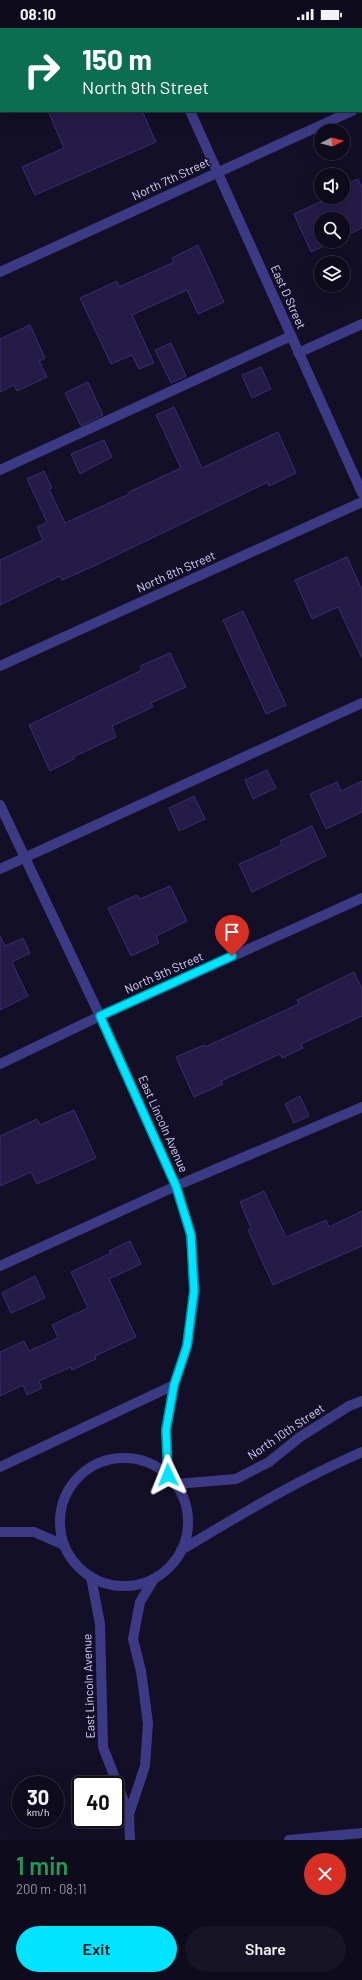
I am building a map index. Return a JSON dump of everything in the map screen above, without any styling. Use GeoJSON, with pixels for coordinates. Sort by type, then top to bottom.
{"type":"FeatureCollection","features":[{"type":"Feature","properties":{"kind":"street","name":"East D Street"},"geometry":{"type":"LineString","coordinates":[[190,112],[362,493]]}},
{"type":"Feature","properties":{"kind":"street","name":"North 7th Street"},"geometry":{"type":"LineString","coordinates":[[0,272],[350,112]]}},
{"type":"Feature","properties":{"kind":"street"},"geometry":{"type":"LineString","coordinates":[[298,353],[362,324]]}},
{"type":"Feature","properties":{"kind":"street"},"geometry":{"type":"LineString","coordinates":[[0,470],[291,336]]}},
{"type":"Feature","properties":{"kind":"street","name":"North 8th Street"},"geometry":{"type":"LineString","coordinates":[[0,666],[362,502]]}},
{"type":"Feature","properties":{"kind":"street"},"geometry":{"type":"LineString","coordinates":[[0,869],[362,703]]}},
{"type":"Feature","properties":{"kind":"street","name":"East Lincoln Avenue"},"geometry":{"type":"LineString","coordinates":[[0,805],[100,1016],[176,1186],[191,1235],[194,1291],[187,1346],[174,1385],[166,1430],[168,1475]]}},
{"type":"Feature","properties":{"kind":"street","name":"North 9th Street"},"geometry":{"type":"LineString","coordinates":[[0,1064],[100,1016],[362,898]]}},
{"type":"Feature","properties":{"kind":"street"},"geometry":{"type":"LineString","coordinates":[[0,1266],[176,1186],[362,1107]]}},
{"type":"Feature","properties":{"kind":"street"},"geometry":{"type":"LineString","coordinates":[[0,1467],[174,1385]]}},
{"type":"Feature","properties":{"kind":"street","name":"North 10th Street"},"geometry":{"type":"LineString","coordinates":[[176,1484],[236,1479],[269,1462],[300,1437],[349,1406],[362,1400]]}},
{"type":"Feature","properties":{"kind":"street"},"geometry":{"type":"LineString","coordinates":[[181,1550],[275,1493],[322,1469],[362,1452]]}},
{"type":"Feature","properties":{"kind":"street"},"geometry":{"type":"LineString","coordinates":[[129,1458],[150,1463],[168,1475],[176,1484],[184,1499],[188,1516],[187,1534],[181,1550],[170,1566],[154,1578],[133,1585],[112,1585],[91,1577],[75,1563],[64,1544],[60,1523],[63,1502],[73,1483],[88,1468],[108,1460],[129,1458]]}},
{"type":"Feature","properties":{"kind":"street"},"geometry":{"type":"LineString","coordinates":[[0,1532],[34,1532],[64,1544]]}},
{"type":"Feature","properties":{"kind":"street","name":"East Lincoln Avenue"},"geometry":{"type":"LineString","coordinates":[[91,1577],[100,1624],[103,1747],[129,1814],[130,1840]]}},
{"type":"Feature","properties":{"kind":"street","name":"East Lincoln Avenue"},"geometry":{"type":"LineString","coordinates":[[129,1814],[145,1766],[148,1723],[141,1671],[133,1639],[140,1602],[154,1578]]}},
{"type":"Feature","properties":{"kind":"street"},"geometry":{"type":"LineString","coordinates":[[290,1840],[338,1838],[362,1833]]}},
{"type":"Feature","properties":{"kind":"building"},"geometry":{"type":"Polygon","coordinates":[[[48,112],[142,112],[156,142],[35,195],[22,167],[64,148],[48,112]]]}},
{"type":"Feature","properties":{"kind":"building"},"geometry":{"type":"Polygon","coordinates":[[[358,179],[362,188],[362,228],[350,234],[350,212],[314,212],[314,248],[319,248],[311,252],[294,214],[315,204],[350,204],[350,183],[358,179]]]}},
{"type":"Feature","properties":{"kind":"building"},"geometry":{"type":"Polygon","coordinates":[[[198,245],[224,302],[198,314],[187,290],[132,315],[154,363],[139,369],[132,355],[111,364],[80,298],[117,281],[119,287],[174,262],[172,258],[198,245]]]}},
{"type":"Feature","properties":{"kind":"building"},"geometry":{"type":"Polygon","coordinates":[[[30,325],[45,358],[39,361],[47,377],[17,391],[14,385],[0,392],[0,339],[30,325]]]}},
{"type":"Feature","properties":{"kind":"building"},"geometry":{"type":"Polygon","coordinates":[[[171,343],[186,376],[171,383],[155,350],[171,343]]]}},
{"type":"Feature","properties":{"kind":"building"},"geometry":{"type":"Polygon","coordinates":[[[261,367],[271,389],[252,398],[242,375],[261,367]]]}},
{"type":"Feature","properties":{"kind":"building"},"geometry":{"type":"Polygon","coordinates":[[[88,382],[103,415],[81,426],[65,393],[88,382]]]}},
{"type":"Feature","properties":{"kind":"building"},"geometry":{"type":"Polygon","coordinates":[[[174,407],[202,468],[278,432],[296,473],[269,486],[268,482],[96,565],[62,580],[60,576],[0,605],[0,560],[43,540],[37,527],[47,522],[27,479],[44,471],[52,488],[49,489],[65,523],[129,494],[129,492],[181,468],[156,415],[174,407]]]}},
{"type":"Feature","properties":{"kind":"building"},"geometry":{"type":"Polygon","coordinates":[[[104,440],[112,457],[80,474],[71,454],[104,440]]]}},
{"type":"Feature","properties":{"kind":"building"},"geometry":{"type":"Polygon","coordinates":[[[347,557],[362,590],[362,658],[338,607],[312,619],[295,580],[347,557]]]}},
{"type":"Feature","properties":{"kind":"building"},"geometry":{"type":"Polygon","coordinates":[[[243,611],[286,705],[266,714],[223,620],[243,611]]]}},
{"type":"Feature","properties":{"kind":"building"},"geometry":{"type":"Polygon","coordinates":[[[170,653],[186,687],[151,703],[153,707],[112,726],[116,737],[73,757],[74,759],[50,771],[29,725],[142,670],[140,666],[170,653]]]}},
{"type":"Feature","properties":{"kind":"building"},"geometry":{"type":"Polygon","coordinates":[[[267,770],[276,788],[253,799],[245,780],[267,770]]]}},
{"type":"Feature","properties":{"kind":"building"},"geometry":{"type":"Polygon","coordinates":[[[362,781],[362,812],[326,829],[310,794],[337,782],[341,791],[362,781]]]}},
{"type":"Feature","properties":{"kind":"building"},"geometry":{"type":"Polygon","coordinates":[[[194,796],[205,819],[179,831],[169,808],[194,796]]]}},
{"type":"Feature","properties":{"kind":"building"},"geometry":{"type":"Polygon","coordinates":[[[312,826],[326,856],[252,892],[239,864],[282,845],[280,841],[312,826]]]}},
{"type":"Feature","properties":{"kind":"building"},"geometry":{"type":"Polygon","coordinates":[[[170,886],[187,921],[156,936],[159,943],[131,956],[108,908],[137,895],[140,899],[170,886]]]}},
{"type":"Feature","properties":{"kind":"building"},"geometry":{"type":"Polygon","coordinates":[[[0,936],[5,946],[23,938],[30,953],[12,962],[28,996],[0,1010],[0,936]]]}},
{"type":"Feature","properties":{"kind":"building"},"geometry":{"type":"Polygon","coordinates":[[[354,972],[362,989],[362,1016],[301,1044],[303,1048],[282,1058],[280,1054],[221,1081],[223,1084],[194,1097],[176,1057],[204,1045],[205,1047],[299,1004],[297,1000],[354,972]]]}},
{"type":"Feature","properties":{"kind":"building"},"geometry":{"type":"Polygon","coordinates":[[[300,1096],[309,1116],[294,1123],[285,1104],[300,1096]]]}},
{"type":"Feature","properties":{"kind":"building"},"geometry":{"type":"Polygon","coordinates":[[[74,1110],[96,1158],[37,1184],[31,1172],[0,1186],[0,1136],[37,1119],[40,1125],[74,1110]]]}},
{"type":"Feature","properties":{"kind":"building"},"geometry":{"type":"Polygon","coordinates":[[[264,1191],[286,1237],[326,1220],[329,1227],[362,1211],[362,1246],[273,1285],[248,1230],[251,1228],[240,1202],[264,1191]]]}},
{"type":"Feature","properties":{"kind":"building"},"geometry":{"type":"Polygon","coordinates":[[[130,1241],[141,1264],[109,1279],[136,1337],[95,1356],[96,1359],[72,1370],[71,1367],[39,1381],[42,1388],[27,1395],[23,1385],[0,1396],[0,1352],[24,1341],[29,1351],[58,1338],[52,1325],[88,1308],[71,1272],[111,1253],[109,1251],[130,1241]]]}},
{"type":"Feature","properties":{"kind":"building"},"geometry":{"type":"Polygon","coordinates":[[[35,1276],[45,1298],[11,1313],[2,1293],[35,1276]]]}},
{"type":"Feature","properties":{"kind":"route"},"geometry":{"type":"LineString","coordinates":[[168,1475],[166,1430],[174,1385],[187,1346],[194,1291],[191,1235],[176,1186],[100,1016],[232,956]]}}]}
